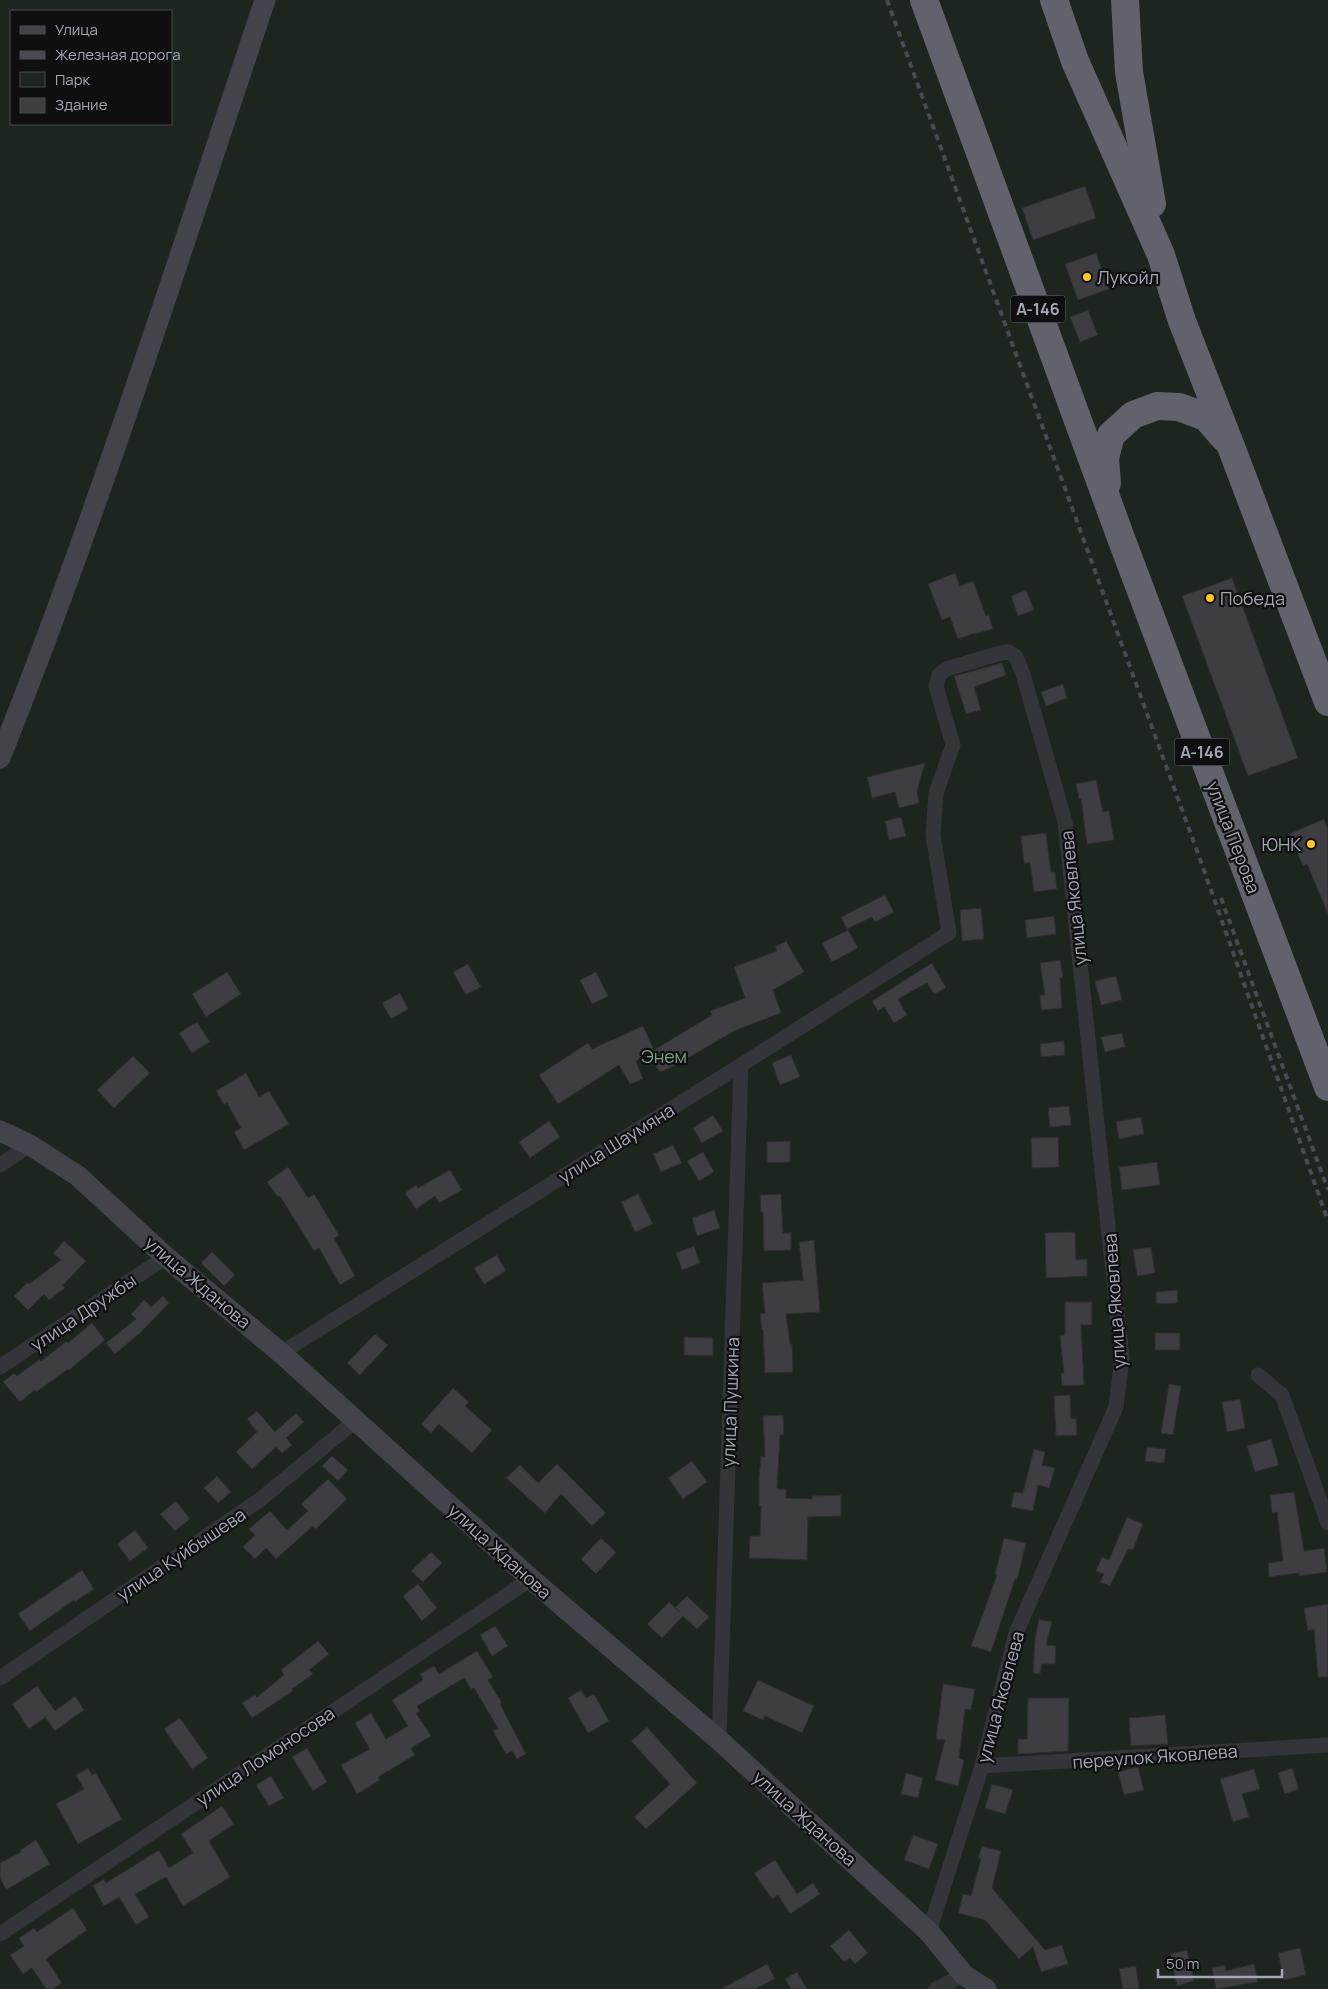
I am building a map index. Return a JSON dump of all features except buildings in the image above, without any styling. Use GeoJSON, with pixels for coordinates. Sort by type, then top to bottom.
{"type":"FeatureCollection","features":[{"type":"Feature","properties":{"kind":"highway","name":"А-146"},"geometry":{"type":"LineString","coordinates":[[924,0],[1108,503]]}},
{"type":"Feature","properties":{"kind":"highway"},"geometry":{"type":"LineString","coordinates":[[1054,0],[1075,61],[1161,255]]}},
{"type":"Feature","properties":{"kind":"highway","name":"А-146"},"geometry":{"type":"LineString","coordinates":[[1125,0],[1129,72],[1161,255],[1182,321],[1328,702]]}},
{"type":"Feature","properties":{"kind":"highway","name":"А-146"},"geometry":{"type":"LineString","coordinates":[[1108,503],[1105,458],[1111,435],[1133,415],[1157,406],[1179,407],[1206,418],[1230,444]]}},
{"type":"Feature","properties":{"kind":"highway","name":"улица Перова"},"geometry":{"type":"LineString","coordinates":[[1108,503],[1328,1087]]}},
{"type":"Feature","properties":{"kind":"street"},"geometry":{"type":"LineString","coordinates":[[0,758],[40,659],[95,506],[265,0]]}},
{"type":"Feature","properties":{"kind":"street","name":"улица Яковлева"},"geometry":{"type":"LineString","coordinates":[[930,1932],[982,1766],[1016,1633],[1116,1407],[1122,1358],[1066,822],[1023,674],[1016,657],[1009,652],[946,669],[939,675],[936,686],[953,745],[936,793],[933,835],[949,932]]}},
{"type":"Feature","properties":{"kind":"street","name":"улица Шаумяна"},"geometry":{"type":"LineString","coordinates":[[281,1352],[741,1065],[949,932]]}},
{"type":"Feature","properties":{"kind":"street","name":"улица Пушкина"},"geometry":{"type":"LineString","coordinates":[[719,1740],[741,1065]]}},
{"type":"Feature","properties":{"kind":"street","name":"улица Жданова"},"geometry":{"type":"LineString","coordinates":[[0,1131],[30,1145],[78,1176],[166,1257],[281,1352],[531,1579],[719,1740],[930,1932],[964,1975],[986,1989]]}},
{"type":"Feature","properties":{"kind":"street"},"geometry":{"type":"LineString","coordinates":[[0,1165],[30,1145]]}},
{"type":"Feature","properties":{"kind":"street","name":"улица Дружбы"},"geometry":{"type":"LineString","coordinates":[[0,1367],[166,1257]]}},
{"type":"Feature","properties":{"kind":"street"},"geometry":{"type":"LineString","coordinates":[[1258,1375],[1282,1395],[1328,1523]]}},
{"type":"Feature","properties":{"kind":"street","name":"улица Куйбышева"},"geometry":{"type":"LineString","coordinates":[[0,1678],[261,1499],[355,1421]]}},
{"type":"Feature","properties":{"kind":"street","name":"улица Ломоносова"},"geometry":{"type":"LineString","coordinates":[[0,1934],[531,1579]]}},
{"type":"Feature","properties":{"kind":"street","name":"переулок Яковлева"},"geometry":{"type":"LineString","coordinates":[[982,1766],[1328,1745]]}},
{"type":"Feature","properties":{"kind":"street"},"geometry":{"type":"LineString","coordinates":[[936,1989],[964,1975]]}},
{"type":"Feature","properties":{"kind":"green space","name":"Энем"},"geometry":{"type":"Polygon","coordinates":[[[0,0],[1328,0],[1328,1989],[0,1989],[0,0]]]}},
{"type":"Feature","properties":{"kind":"railway"},"geometry":{"type":"LineString","coordinates":[[887,0],[1200,859],[1328,1221]]}},
{"type":"Feature","properties":{"kind":"railway"},"geometry":{"type":"LineString","coordinates":[[1221,898],[1328,1190]]}},
{"type":"Feature","properties":{"kind":"place","name":"Лукойл"},"geometry":{"type":"Point","coordinates":[1087,277]}},
{"type":"Feature","properties":{"kind":"place","name":"Победа"},"geometry":{"type":"Point","coordinates":[1210,598]}},
{"type":"Feature","properties":{"kind":"place","name":"ЮНК"},"geometry":{"type":"Point","coordinates":[1311,844]}}]}
